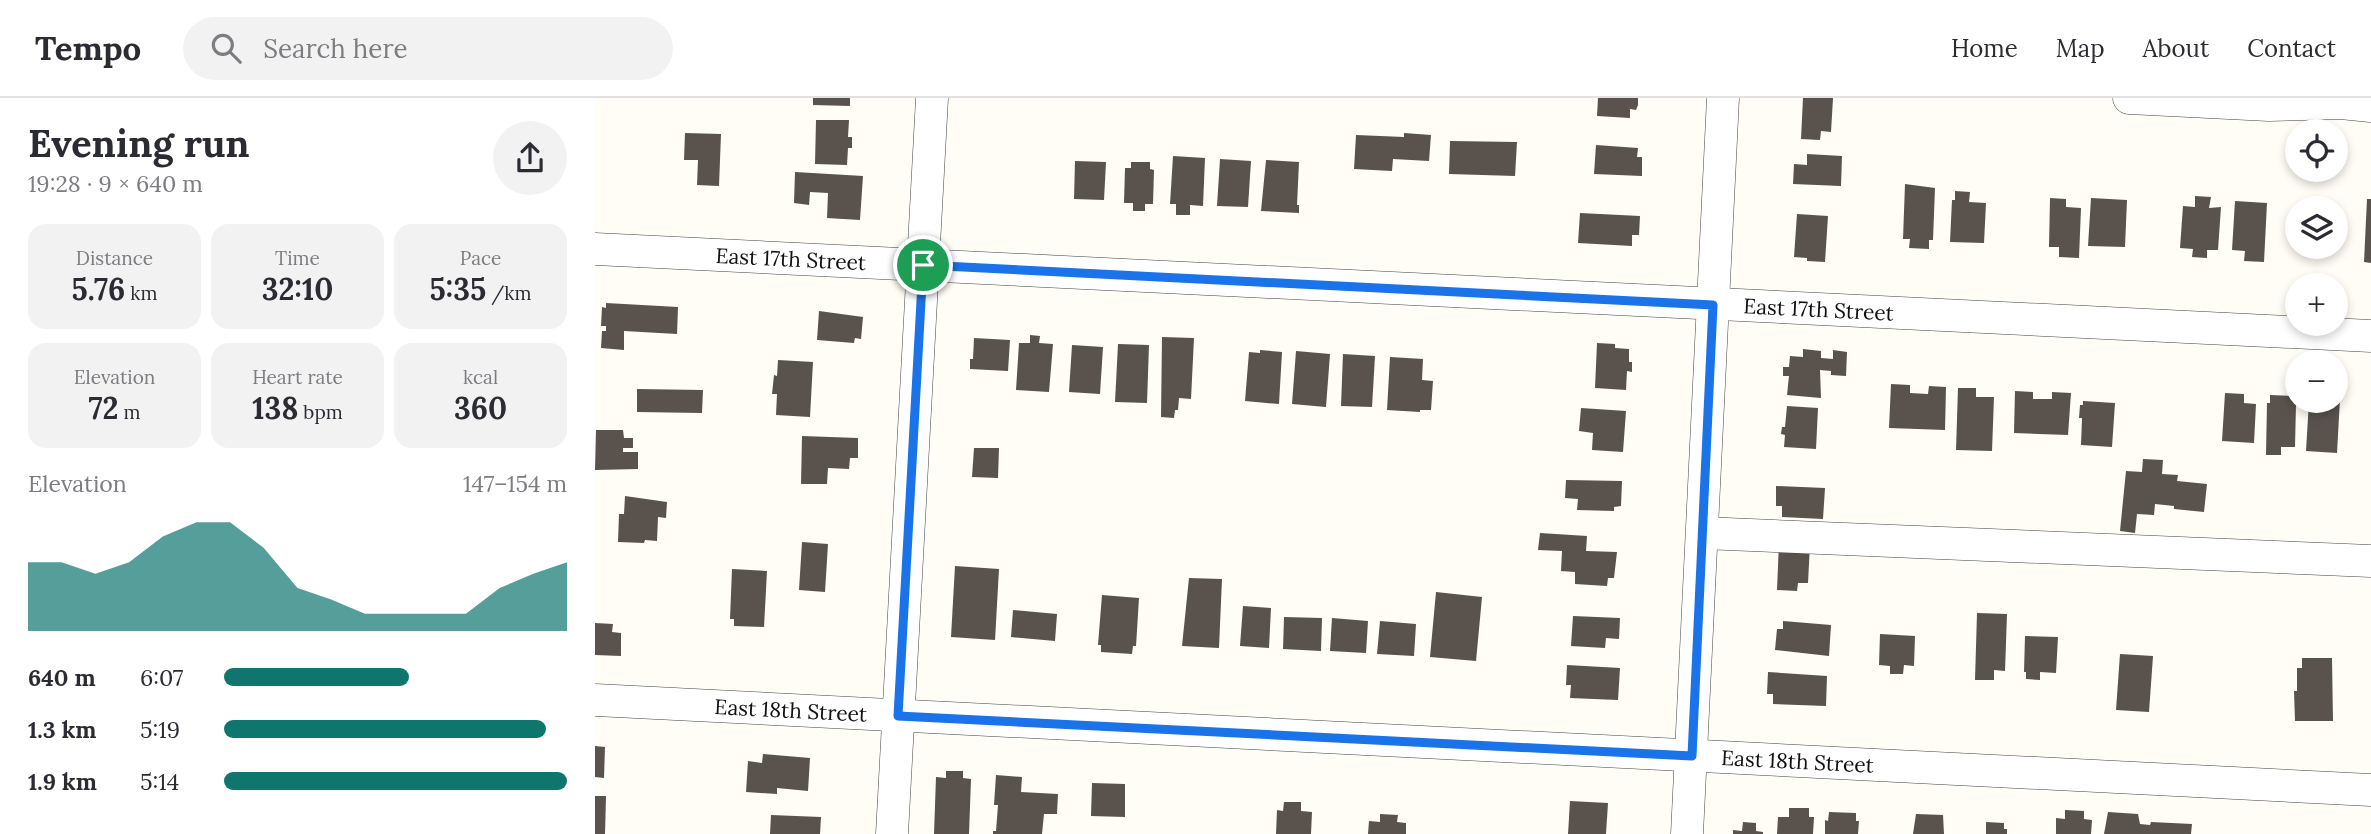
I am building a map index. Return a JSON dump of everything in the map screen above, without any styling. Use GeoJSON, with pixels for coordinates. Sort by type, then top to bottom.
{"type":"FeatureCollection","features":[{"type":"Feature","properties":{"kind":"street"},"geometry":{"type":"LineString","coordinates":[[892,834],[932,98]]}},
{"type":"Feature","properties":{"kind":"street"},"geometry":{"type":"LineString","coordinates":[[1687,834],[1723,98]]}},
{"type":"Feature","properties":{"kind":"street"},"geometry":{"type":"LineString","coordinates":[[2129,98],[2269,105],[2341,103],[2371,106]]}},
{"type":"Feature","properties":{"kind":"street","name":"East 17th Street"},"geometry":{"type":"LineString","coordinates":[[595,249],[2371,336]]}},
{"type":"Feature","properties":{"kind":"street"},"geometry":{"type":"LineString","coordinates":[[1703,533],[2371,561]]}},
{"type":"Feature","properties":{"kind":"street","name":"East 18th Street"},"geometry":{"type":"LineString","coordinates":[[595,700],[2371,790]]}},
{"type":"Feature","properties":{"kind":"building"},"geometry":{"type":"Polygon","coordinates":[[[813,98],[850,98],[850,106],[813,105],[813,98]]]}},
{"type":"Feature","properties":{"kind":"building"},"geometry":{"type":"Polygon","coordinates":[[[1598,98],[1638,98],[1638,105],[1636,110],[1630,109],[1630,118],[1597,116],[1598,98]]]}},
{"type":"Feature","properties":{"kind":"building"},"geometry":{"type":"Polygon","coordinates":[[[1803,98],[1833,98],[1831,132],[1821,131],[1820,140],[1801,139],[1803,98]]]}},
{"type":"Feature","properties":{"kind":"building"},"geometry":{"type":"Polygon","coordinates":[[[816,120],[849,120],[848,137],[852,137],[852,148],[848,148],[847,165],[815,164],[816,120]]]}},
{"type":"Feature","properties":{"kind":"building"},"geometry":{"type":"Polygon","coordinates":[[[685,133],[721,134],[719,186],[697,185],[698,160],[684,160],[685,133]]]}},
{"type":"Feature","properties":{"kind":"building"},"geometry":{"type":"Polygon","coordinates":[[[1404,133],[1431,135],[1429,161],[1393,159],[1392,171],[1354,169],[1356,135],[1404,137],[1404,133]]]}},
{"type":"Feature","properties":{"kind":"building"},"geometry":{"type":"Polygon","coordinates":[[[1450,141],[1517,142],[1515,176],[1449,174],[1450,141]]]}},
{"type":"Feature","properties":{"kind":"building"},"geometry":{"type":"Polygon","coordinates":[[[1596,145],[1638,148],[1637,157],[1642,157],[1642,176],[1594,174],[1596,145]]]}},
{"type":"Feature","properties":{"kind":"building"},"geometry":{"type":"Polygon","coordinates":[[[1807,154],[1842,156],[1841,186],[1793,184],[1794,164],[1807,165],[1807,154]]]}},
{"type":"Feature","properties":{"kind":"building"},"geometry":{"type":"Polygon","coordinates":[[[1173,156],[1205,158],[1203,206],[1190,205],[1190,215],[1176,215],[1176,204],[1170,204],[1173,156]]]}},
{"type":"Feature","properties":{"kind":"building"},"geometry":{"type":"Polygon","coordinates":[[[1220,159],[1251,161],[1248,207],[1217,206],[1220,159]]]}},
{"type":"Feature","properties":{"kind":"building"},"geometry":{"type":"Polygon","coordinates":[[[1266,160],[1299,162],[1299,213],[1261,211],[1266,160]]]}},
{"type":"Feature","properties":{"kind":"building"},"geometry":{"type":"Polygon","coordinates":[[[1075,161],[1106,162],[1104,200],[1074,199],[1075,161]]]}},
{"type":"Feature","properties":{"kind":"building"},"geometry":{"type":"Polygon","coordinates":[[[1131,162],[1150,162],[1150,169],[1154,170],[1153,204],[1145,204],[1145,211],[1133,211],[1133,203],[1124,203],[1125,168],[1131,168],[1131,162]]]}},
{"type":"Feature","properties":{"kind":"building"},"geometry":{"type":"Polygon","coordinates":[[[795,172],[863,176],[860,220],[827,218],[828,193],[810,192],[809,205],[794,203],[795,172]]]}},
{"type":"Feature","properties":{"kind":"building"},"geometry":{"type":"Polygon","coordinates":[[[1905,184],[1935,188],[1933,240],[1929,240],[1929,249],[1909,248],[1910,239],[1903,239],[1905,184]]]}},
{"type":"Feature","properties":{"kind":"building"},"geometry":{"type":"Polygon","coordinates":[[[1955,191],[1970,192],[1969,202],[1986,203],[1984,243],[1950,242],[1952,200],[1955,200],[1955,191]]]}},
{"type":"Feature","properties":{"kind":"building"},"geometry":{"type":"Polygon","coordinates":[[[2195,196],[2211,197],[2209,208],[2221,207],[2218,250],[2207,250],[2207,258],[2192,257],[2193,249],[2180,248],[2183,206],[2195,207],[2195,196]]]}},
{"type":"Feature","properties":{"kind":"building"},"geometry":{"type":"Polygon","coordinates":[[[2050,198],[2066,199],[2066,207],[2081,208],[2079,258],[2059,257],[2059,247],[2049,247],[2050,198]]]}},
{"type":"Feature","properties":{"kind":"building"},"geometry":{"type":"Polygon","coordinates":[[[2091,198],[2127,200],[2125,247],[2088,246],[2091,198]]]}},
{"type":"Feature","properties":{"kind":"building"},"geometry":{"type":"Polygon","coordinates":[[[2367,199],[2371,199],[2371,263],[2364,262],[2367,199]]]}},
{"type":"Feature","properties":{"kind":"building"},"geometry":{"type":"Polygon","coordinates":[[[2235,201],[2267,203],[2264,262],[2244,261],[2245,251],[2232,250],[2235,201]]]}},
{"type":"Feature","properties":{"kind":"building"},"geometry":{"type":"Polygon","coordinates":[[[1580,213],[1640,216],[1639,235],[1632,235],[1632,246],[1578,243],[1580,213]]]}},
{"type":"Feature","properties":{"kind":"building"},"geometry":{"type":"Polygon","coordinates":[[[1797,214],[1828,216],[1825,262],[1794,257],[1797,214]]]}},
{"type":"Feature","properties":{"kind":"building"},"geometry":{"type":"Polygon","coordinates":[[[606,303],[678,307],[677,334],[624,331],[624,350],[601,348],[602,331],[606,331],[606,326],[601,326],[602,307],[606,308],[606,303]]]}},
{"type":"Feature","properties":{"kind":"building"},"geometry":{"type":"Polygon","coordinates":[[[819,311],[863,317],[861,339],[855,338],[854,343],[817,340],[819,311]]]}},
{"type":"Feature","properties":{"kind":"building"},"geometry":{"type":"Polygon","coordinates":[[[1030,335],[1040,336],[1039,343],[1053,344],[1049,392],[1016,390],[1019,343],[1030,343],[1030,335]]]}},
{"type":"Feature","properties":{"kind":"building"},"geometry":{"type":"Polygon","coordinates":[[[1162,337],[1194,338],[1191,399],[1179,398],[1174,418],[1161,417],[1162,337]]]}},
{"type":"Feature","properties":{"kind":"building"},"geometry":{"type":"Polygon","coordinates":[[[974,338],[1010,340],[1008,371],[970,369],[974,338]]]}},
{"type":"Feature","properties":{"kind":"building"},"geometry":{"type":"Polygon","coordinates":[[[1597,343],[1615,344],[1615,348],[1629,349],[1632,372],[1627,371],[1626,390],[1595,388],[1597,343]]]}},
{"type":"Feature","properties":{"kind":"building"},"geometry":{"type":"Polygon","coordinates":[[[1118,344],[1149,345],[1147,403],[1115,402],[1118,344]]]}},
{"type":"Feature","properties":{"kind":"building"},"geometry":{"type":"Polygon","coordinates":[[[1072,345],[1103,347],[1100,394],[1069,392],[1072,345]]]}},
{"type":"Feature","properties":{"kind":"building"},"geometry":{"type":"Polygon","coordinates":[[[1803,349],[1821,351],[1821,358],[1833,359],[1833,350],[1847,352],[1846,376],[1831,375],[1831,371],[1820,370],[1821,398],[1787,395],[1789,376],[1783,376],[1783,367],[1789,367],[1790,356],[1803,357],[1803,349]]]}},
{"type":"Feature","properties":{"kind":"building"},"geometry":{"type":"Polygon","coordinates":[[[1260,350],[1282,352],[1279,404],[1245,401],[1249,352],[1260,353],[1260,350]]]}},
{"type":"Feature","properties":{"kind":"building"},"geometry":{"type":"Polygon","coordinates":[[[1296,351],[1330,354],[1326,407],[1292,404],[1296,351]]]}},
{"type":"Feature","properties":{"kind":"building"},"geometry":{"type":"Polygon","coordinates":[[[1343,354],[1375,356],[1372,407],[1341,406],[1343,354]]]}},
{"type":"Feature","properties":{"kind":"building"},"geometry":{"type":"Polygon","coordinates":[[[1390,357],[1423,359],[1422,380],[1433,381],[1431,410],[1387,410],[1390,357]]]}},
{"type":"Feature","properties":{"kind":"building"},"geometry":{"type":"Polygon","coordinates":[[[778,360],[813,362],[810,417],[776,415],[777,394],[772,394],[778,360]]]}},
{"type":"Feature","properties":{"kind":"building"},"geometry":{"type":"Polygon","coordinates":[[[1891,384],[1910,385],[1910,393],[1928,394],[1929,386],[1946,387],[1945,430],[1889,428],[1891,384]]]}},
{"type":"Feature","properties":{"kind":"building"},"geometry":{"type":"Polygon","coordinates":[[[1958,388],[1976,388],[1976,397],[1994,397],[1992,451],[1956,450],[1958,388]]]}},
{"type":"Feature","properties":{"kind":"building"},"geometry":{"type":"Polygon","coordinates":[[[637,389],[703,390],[702,413],[637,412],[637,389]]]}},
{"type":"Feature","properties":{"kind":"building"},"geometry":{"type":"Polygon","coordinates":[[[2015,391],[2033,392],[2033,399],[2052,399],[2052,392],[2071,393],[2068,435],[2014,433],[2015,391]]]}},
{"type":"Feature","properties":{"kind":"building"},"geometry":{"type":"Polygon","coordinates":[[[2225,393],[2244,394],[2244,403],[2256,404],[2254,443],[2222,441],[2225,393]]]}},
{"type":"Feature","properties":{"kind":"building"},"geometry":{"type":"Polygon","coordinates":[[[2270,395],[2285,396],[2285,413],[2296,413],[2295,447],[2281,447],[2281,455],[2266,455],[2267,403],[2270,403],[2270,395]]]}},
{"type":"Feature","properties":{"kind":"building"},"geometry":{"type":"Polygon","coordinates":[[[2083,401],[2115,403],[2112,447],[2081,445],[2082,418],[2079,418],[2083,401]]]}},
{"type":"Feature","properties":{"kind":"building"},"geometry":{"type":"Polygon","coordinates":[[[1787,406],[1818,408],[1816,449],[1784,447],[1785,435],[1781,434],[1782,427],[1785,427],[1787,406]]]}},
{"type":"Feature","properties":{"kind":"building"},"geometry":{"type":"Polygon","coordinates":[[[1581,408],[1626,411],[1623,452],[1592,450],[1593,433],[1579,431],[1581,408]]]}},
{"type":"Feature","properties":{"kind":"building"},"geometry":{"type":"Polygon","coordinates":[[[2308,413],[2339,413],[2337,453],[2306,451],[2308,413]]]}},
{"type":"Feature","properties":{"kind":"building"},"geometry":{"type":"Polygon","coordinates":[[[596,430],[623,430],[624,438],[633,438],[633,448],[623,448],[623,452],[638,452],[638,469],[595,470],[596,430]]]}},
{"type":"Feature","properties":{"kind":"building"},"geometry":{"type":"Polygon","coordinates":[[[802,436],[858,438],[858,458],[850,458],[849,469],[828,468],[827,484],[801,484],[802,436]]]}},
{"type":"Feature","properties":{"kind":"building"},"geometry":{"type":"Polygon","coordinates":[[[974,448],[999,448],[998,478],[972,477],[974,448]]]}},
{"type":"Feature","properties":{"kind":"building"},"geometry":{"type":"Polygon","coordinates":[[[2143,459],[2163,460],[2162,474],[2178,475],[2177,481],[2207,484],[2204,512],[2155,504],[2154,515],[2137,514],[2135,533],[2120,531],[2126,471],[2142,472],[2143,459]]]}},
{"type":"Feature","properties":{"kind":"building"},"geometry":{"type":"Polygon","coordinates":[[[1566,480],[1622,481],[1621,506],[1614,507],[1614,511],[1577,510],[1578,499],[1565,498],[1566,480]]]}},
{"type":"Feature","properties":{"kind":"building"},"geometry":{"type":"Polygon","coordinates":[[[1776,486],[1825,488],[1823,519],[1782,517],[1782,506],[1776,506],[1776,486]]]}},
{"type":"Feature","properties":{"kind":"building"},"geometry":{"type":"Polygon","coordinates":[[[625,496],[667,502],[666,518],[658,517],[657,541],[618,542],[619,514],[624,514],[625,496]]]}},
{"type":"Feature","properties":{"kind":"building"},"geometry":{"type":"Polygon","coordinates":[[[1540,533],[1587,536],[1586,551],[1617,552],[1614,578],[1608,578],[1607,586],[1575,584],[1575,572],[1561,571],[1562,551],[1538,550],[1540,533]]]}},
{"type":"Feature","properties":{"kind":"building"},"geometry":{"type":"Polygon","coordinates":[[[802,542],[828,544],[825,592],[799,590],[802,542]]]}},
{"type":"Feature","properties":{"kind":"building"},"geometry":{"type":"Polygon","coordinates":[[[1779,542],[1810,544],[1808,583],[1798,583],[1797,591],[1777,590],[1779,542]]]}},
{"type":"Feature","properties":{"kind":"building"},"geometry":{"type":"Polygon","coordinates":[[[955,566],[999,569],[995,640],[951,637],[955,566]]]}},
{"type":"Feature","properties":{"kind":"building"},"geometry":{"type":"Polygon","coordinates":[[[732,569],[767,571],[764,627],[734,626],[734,619],[730,619],[732,569]]]}},
{"type":"Feature","properties":{"kind":"building"},"geometry":{"type":"Polygon","coordinates":[[[1189,578],[1222,579],[1219,648],[1182,646],[1189,578]]]}},
{"type":"Feature","properties":{"kind":"building"},"geometry":{"type":"Polygon","coordinates":[[[1436,592],[1482,597],[1476,661],[1430,657],[1436,592]]]}},
{"type":"Feature","properties":{"kind":"building"},"geometry":{"type":"Polygon","coordinates":[[[1102,595],[1139,598],[1136,646],[1133,646],[1132,654],[1101,652],[1101,645],[1098,645],[1102,595]]]}},
{"type":"Feature","properties":{"kind":"building"},"geometry":{"type":"Polygon","coordinates":[[[1243,606],[1271,608],[1269,648],[1240,646],[1243,606]]]}},
{"type":"Feature","properties":{"kind":"building"},"geometry":{"type":"Polygon","coordinates":[[[1013,610],[1057,614],[1055,641],[1011,637],[1013,610]]]}},
{"type":"Feature","properties":{"kind":"building"},"geometry":{"type":"Polygon","coordinates":[[[1977,613],[2007,614],[2005,671],[1994,670],[1994,680],[1975,680],[1977,613]]]}},
{"type":"Feature","properties":{"kind":"building"},"geometry":{"type":"Polygon","coordinates":[[[1573,616],[1620,618],[1619,639],[1606,638],[1605,648],[1571,646],[1573,616]]]}},
{"type":"Feature","properties":{"kind":"building"},"geometry":{"type":"Polygon","coordinates":[[[1284,617],[1322,618],[1321,651],[1283,649],[1284,617]]]}},
{"type":"Feature","properties":{"kind":"building"},"geometry":{"type":"Polygon","coordinates":[[[1332,618],[1368,621],[1366,653],[1330,651],[1332,618]]]}},
{"type":"Feature","properties":{"kind":"building"},"geometry":{"type":"Polygon","coordinates":[[[1380,621],[1416,624],[1414,656],[1377,654],[1380,621]]]}},
{"type":"Feature","properties":{"kind":"building"},"geometry":{"type":"Polygon","coordinates":[[[1783,621],[1831,625],[1829,656],[1775,650],[1777,629],[1783,629],[1783,621]]]}},
{"type":"Feature","properties":{"kind":"building"},"geometry":{"type":"Polygon","coordinates":[[[595,623],[613,624],[612,632],[621,633],[621,656],[595,655],[595,623]]]}},
{"type":"Feature","properties":{"kind":"building"},"geometry":{"type":"Polygon","coordinates":[[[1880,634],[1915,636],[1914,666],[1904,665],[1903,674],[1890,674],[1890,666],[1879,665],[1880,634]]]}},
{"type":"Feature","properties":{"kind":"building"},"geometry":{"type":"Polygon","coordinates":[[[2025,636],[2058,637],[2056,673],[2040,672],[2040,680],[2026,679],[2025,636]]]}},
{"type":"Feature","properties":{"kind":"building"},"geometry":{"type":"Polygon","coordinates":[[[2120,654],[2153,656],[2149,712],[2116,710],[2120,654]]]}},
{"type":"Feature","properties":{"kind":"building"},"geometry":{"type":"Polygon","coordinates":[[[2302,658],[2332,658],[2333,721],[2295,721],[2294,691],[2297,691],[2297,668],[2302,668],[2302,658]]]}},
{"type":"Feature","properties":{"kind":"building"},"geometry":{"type":"Polygon","coordinates":[[[1567,665],[1620,668],[1618,700],[1570,698],[1571,685],[1566,685],[1567,665]]]}},
{"type":"Feature","properties":{"kind":"building"},"geometry":{"type":"Polygon","coordinates":[[[1768,672],[1827,676],[1826,706],[1773,704],[1773,694],[1767,694],[1768,672]]]}},
{"type":"Feature","properties":{"kind":"building"},"geometry":{"type":"Polygon","coordinates":[[[595,746],[605,747],[604,778],[595,777],[595,746]]]}},
{"type":"Feature","properties":{"kind":"building"},"geometry":{"type":"Polygon","coordinates":[[[763,754],[810,758],[808,791],[777,788],[777,794],[746,792],[748,761],[762,763],[763,754]]]}},
{"type":"Feature","properties":{"kind":"building"},"geometry":{"type":"Polygon","coordinates":[[[946,771],[963,771],[963,778],[971,779],[969,834],[934,834],[936,777],[946,778],[946,771]]]}},
{"type":"Feature","properties":{"kind":"building"},"geometry":{"type":"Polygon","coordinates":[[[996,775],[1022,777],[1021,792],[1058,794],[1057,814],[1044,814],[1042,834],[993,834],[993,831],[996,831],[998,805],[994,805],[996,775]]]}},
{"type":"Feature","properties":{"kind":"building"},"geometry":{"type":"Polygon","coordinates":[[[1092,783],[1125,784],[1125,817],[1091,816],[1092,783]]]}},
{"type":"Feature","properties":{"kind":"building"},"geometry":{"type":"Polygon","coordinates":[[[595,796],[606,796],[605,834],[595,834],[595,796]]]}},
{"type":"Feature","properties":{"kind":"building"},"geometry":{"type":"Polygon","coordinates":[[[1570,801],[1608,803],[1606,834],[1568,834],[1570,801]]]}},
{"type":"Feature","properties":{"kind":"building"},"geometry":{"type":"Polygon","coordinates":[[[1284,802],[1301,802],[1301,811],[1312,812],[1311,834],[1276,834],[1277,810],[1283,811],[1284,802]]]}},
{"type":"Feature","properties":{"kind":"building"},"geometry":{"type":"Polygon","coordinates":[[[1789,808],[1809,808],[1809,817],[1814,817],[1813,834],[1777,834],[1778,817],[1789,817],[1789,808]]]}},
{"type":"Feature","properties":{"kind":"building"},"geometry":{"type":"Polygon","coordinates":[[[2065,810],[2084,811],[2084,819],[2092,820],[2091,834],[2056,834],[2056,818],[2065,819],[2065,810]]]}},
{"type":"Feature","properties":{"kind":"building"},"geometry":{"type":"Polygon","coordinates":[[[1829,812],[1856,813],[1856,821],[1859,821],[1858,834],[1825,834],[1825,820],[1828,821],[1829,812]]]}},
{"type":"Feature","properties":{"kind":"building"},"geometry":{"type":"Polygon","coordinates":[[[2108,812],[2138,814],[2140,824],[2192,824],[2191,834],[2104,834],[2108,812]]]}},
{"type":"Feature","properties":{"kind":"building"},"geometry":{"type":"Polygon","coordinates":[[[1380,814],[1398,815],[1397,822],[1406,823],[1406,834],[1368,834],[1369,821],[1380,822],[1380,814]]]}},
{"type":"Feature","properties":{"kind":"building"},"geometry":{"type":"Polygon","coordinates":[[[1916,814],[1943,815],[1944,834],[1913,834],[1916,814]]]}},
{"type":"Feature","properties":{"kind":"building"},"geometry":{"type":"Polygon","coordinates":[[[771,815],[821,817],[820,834],[770,834],[771,815]]]}},
{"type":"Feature","properties":{"kind":"building"},"geometry":{"type":"Polygon","coordinates":[[[1743,822],[1756,823],[1756,831],[1763,834],[1733,834],[1733,830],[1742,831],[1743,822]]]}},
{"type":"Feature","properties":{"kind":"building"},"geometry":{"type":"Polygon","coordinates":[[[1986,822],[2004,823],[2007,834],[1986,834],[1986,822]]]}},
{"type":"Feature","properties":{"kind":"route"},"geometry":{"type":"LineString","coordinates":[[923,265],[1713,305],[1692,756],[898,716],[923,265]]}}]}
